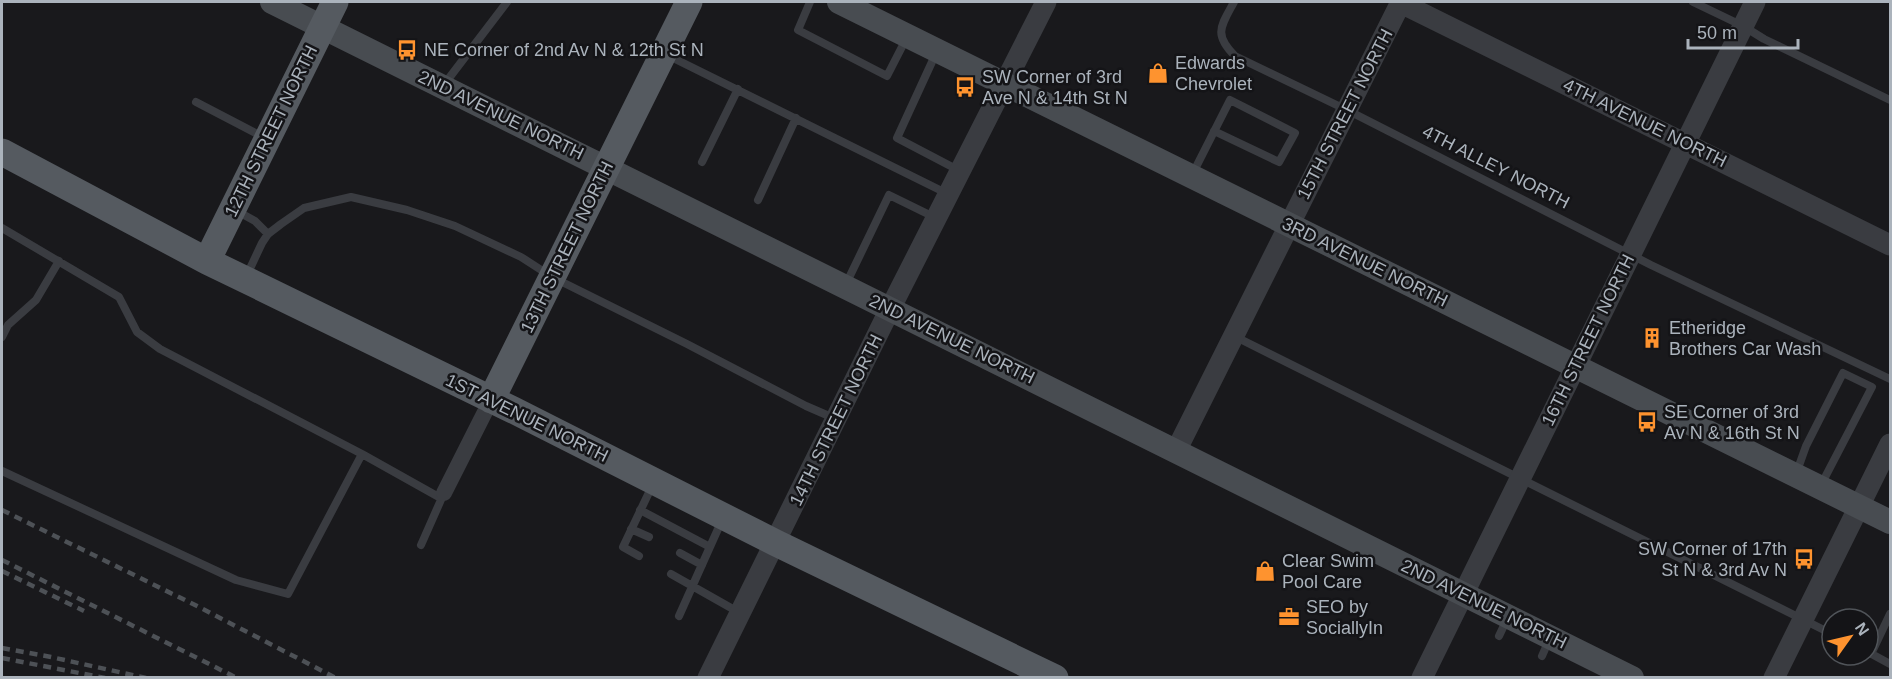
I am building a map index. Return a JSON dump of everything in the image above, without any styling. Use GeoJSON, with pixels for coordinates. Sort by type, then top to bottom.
{"type":"FeatureCollection","features":[{"type":"Feature","properties":{"kind":"main road","name":"2ND AVENUE NORTH"},"geometry":{"type":"LineString","coordinates":[[272,2],[1463,594],[1504,626],[1546,646],[1632,678]]}},
{"type":"Feature","properties":{"kind":"main road","name":"12TH STREET NORTH"},"geometry":{"type":"LineString","coordinates":[[207,261],[335,2]]}},
{"type":"Feature","properties":{"kind":"main road","name":"13TH STREET NORTH"},"geometry":{"type":"LineString","coordinates":[[491,400],[690,2]]}},
{"type":"Feature","properties":{"kind":"main road","name":"3RD AVENUE NORTH"},"geometry":{"type":"LineString","coordinates":[[843,2],[937,51],[1890,522]]}},
{"type":"Feature","properties":{"kind":"main road","name":"1ST AVENUE NORTH"},"geometry":{"type":"LineString","coordinates":[[2,152],[207,261],[776,543],[1055,678]]}},
{"type":"Feature","properties":{"kind":"street","name":"14TH STREET NORTH"},"geometry":{"type":"LineString","coordinates":[[708,678],[890,309],[1046,2]]}},
{"type":"Feature","properties":{"kind":"street","name":"15TH STREET NORTH"},"geometry":{"type":"LineString","coordinates":[[1176,451],[1400,2]]}},
{"type":"Feature","properties":{"kind":"street","name":"4TH AVENUE NORTH"},"geometry":{"type":"LineString","coordinates":[[1400,2],[1890,245]]}},
{"type":"Feature","properties":{"kind":"street","name":"16TH STREET NORTH"},"geometry":{"type":"LineString","coordinates":[[1422,678],[1755,2]]}},
{"type":"Feature","properties":{"kind":"street","name":"13TH STREET NORTH"},"geometry":{"type":"LineString","coordinates":[[444,493],[491,400]]}},
{"type":"Feature","properties":{"kind":"street"},"geometry":{"type":"LineString","coordinates":[[1774,678],[1890,444]]}},
{"type":"Feature","properties":{"kind":"lane"},"geometry":{"type":"LineString","coordinates":[[443,86],[507,2]]}},
{"type":"Feature","properties":{"kind":"lane"},"geometry":{"type":"LineString","coordinates":[[810,2],[798,30],[887,76],[907,36]]}},
{"type":"Feature","properties":{"kind":"lane","name":"4TH ALLEY NORTH"},"geometry":{"type":"LineString","coordinates":[[1234,2],[1221,28],[1223,44],[1235,56],[1347,110],[1630,254],[1890,379]]}},
{"type":"Feature","properties":{"kind":"lane"},"geometry":{"type":"LineString","coordinates":[[1693,2],[1890,100]]}},
{"type":"Feature","properties":{"kind":"lane"},"geometry":{"type":"LineString","coordinates":[[937,51],[897,138],[960,171]]}},
{"type":"Feature","properties":{"kind":"lane"},"geometry":{"type":"LineString","coordinates":[[664,53],[949,194]]}},
{"type":"Feature","properties":{"kind":"lane"},"geometry":{"type":"LineString","coordinates":[[702,162],[738,89]]}},
{"type":"Feature","properties":{"kind":"lane"},"geometry":{"type":"LineString","coordinates":[[1191,176],[1214,131],[1230,100],[1295,133],[1279,162],[1214,131]]}},
{"type":"Feature","properties":{"kind":"lane"},"geometry":{"type":"LineString","coordinates":[[196,102],[267,139]]}},
{"type":"Feature","properties":{"kind":"lane"},"geometry":{"type":"LineString","coordinates":[[758,201],[796,118]]}},
{"type":"Feature","properties":{"kind":"lane"},"geometry":{"type":"LineString","coordinates":[[845,286],[889,195],[936,218]]}},
{"type":"Feature","properties":{"kind":"lane"},"geometry":{"type":"LineString","coordinates":[[245,279],[268,234],[304,208],[351,197],[407,210],[455,226],[521,257],[552,277],[836,419]]}},
{"type":"Feature","properties":{"kind":"lane"},"geometry":{"type":"LineString","coordinates":[[233,209],[255,221],[268,234]]}},
{"type":"Feature","properties":{"kind":"lane"},"geometry":{"type":"LineString","coordinates":[[2,228],[119,297],[137,332],[160,349],[362,454],[437,496],[444,493]]}},
{"type":"Feature","properties":{"kind":"lane"},"geometry":{"type":"LineString","coordinates":[[2,337],[8,325],[36,300],[59,261]]}},
{"type":"Feature","properties":{"kind":"lane"},"geometry":{"type":"LineString","coordinates":[[1234,336],[1820,628]]}},
{"type":"Feature","properties":{"kind":"lane"},"geometry":{"type":"LineString","coordinates":[[1796,475],[1806,446],[1843,373],[1872,387],[1820,487]]}},
{"type":"Feature","properties":{"kind":"lane"},"geometry":{"type":"LineString","coordinates":[[2,471],[236,580],[288,594],[362,454]]}},
{"type":"Feature","properties":{"kind":"lane"},"geometry":{"type":"LineString","coordinates":[[639,556],[622,547],[654,482]]}},
{"type":"Feature","properties":{"kind":"lane"},"geometry":{"type":"LineString","coordinates":[[421,545],[444,493]]}},
{"type":"Feature","properties":{"kind":"lane"},"geometry":{"type":"LineString","coordinates":[[640,510],[710,547]]}},
{"type":"Feature","properties":{"kind":"lane"},"geometry":{"type":"LineString","coordinates":[[679,616],[723,516]]}},
{"type":"Feature","properties":{"kind":"lane"},"geometry":{"type":"LineString","coordinates":[[631,529],[649,537]]}},
{"type":"Feature","properties":{"kind":"lane"},"geometry":{"type":"LineString","coordinates":[[680,553],[702,565]]}},
{"type":"Feature","properties":{"kind":"lane"},"geometry":{"type":"LineString","coordinates":[[671,574],[740,613]]}},
{"type":"Feature","properties":{"kind":"lane"},"geometry":{"type":"LineString","coordinates":[[1880,633],[1890,614]]}},
{"type":"Feature","properties":{"kind":"railway"},"geometry":{"type":"LineString","coordinates":[[2,510],[193,604],[336,678]]}},
{"type":"Feature","properties":{"kind":"railway"},"geometry":{"type":"LineString","coordinates":[[2,560],[237,678]]}},
{"type":"Feature","properties":{"kind":"railway"},"geometry":{"type":"LineString","coordinates":[[2,571],[84,611]]}},
{"type":"Feature","properties":{"kind":"railway"},"geometry":{"type":"LineString","coordinates":[[2,648],[146,678]]}},
{"type":"Feature","properties":{"kind":"railway"},"geometry":{"type":"LineString","coordinates":[[2,658],[105,678]]}},
{"type":"Feature","properties":{"kind":"place","name":"NE Corner of 2nd Av N & 12th St N"},"geometry":{"type":"Point","coordinates":[407,50]}},
{"type":"Feature","properties":{"kind":"place","name":"Edwards Chevrolet"},"geometry":{"type":"Point","coordinates":[1158,73]}},
{"type":"Feature","properties":{"kind":"place","name":"SW Corner of 3rd Ave N & 14th St N"},"geometry":{"type":"Point","coordinates":[965,87]}},
{"type":"Feature","properties":{"kind":"place","name":"Etheridge Brothers Car Wash"},"geometry":{"type":"Point","coordinates":[1652,338]}},
{"type":"Feature","properties":{"kind":"place","name":"SE Corner of 3rd Av N & 16th St N"},"geometry":{"type":"Point","coordinates":[1647,422]}},
{"type":"Feature","properties":{"kind":"place","name":"SW Corner of 17th St N & 3rd Av N"},"geometry":{"type":"Point","coordinates":[1804,559]}},
{"type":"Feature","properties":{"kind":"place","name":"Clear Swim Pool Care"},"geometry":{"type":"Point","coordinates":[1265,571]}},
{"type":"Feature","properties":{"kind":"place","name":"SEO by SociallyIn"},"geometry":{"type":"Point","coordinates":[1289,617]}}]}
